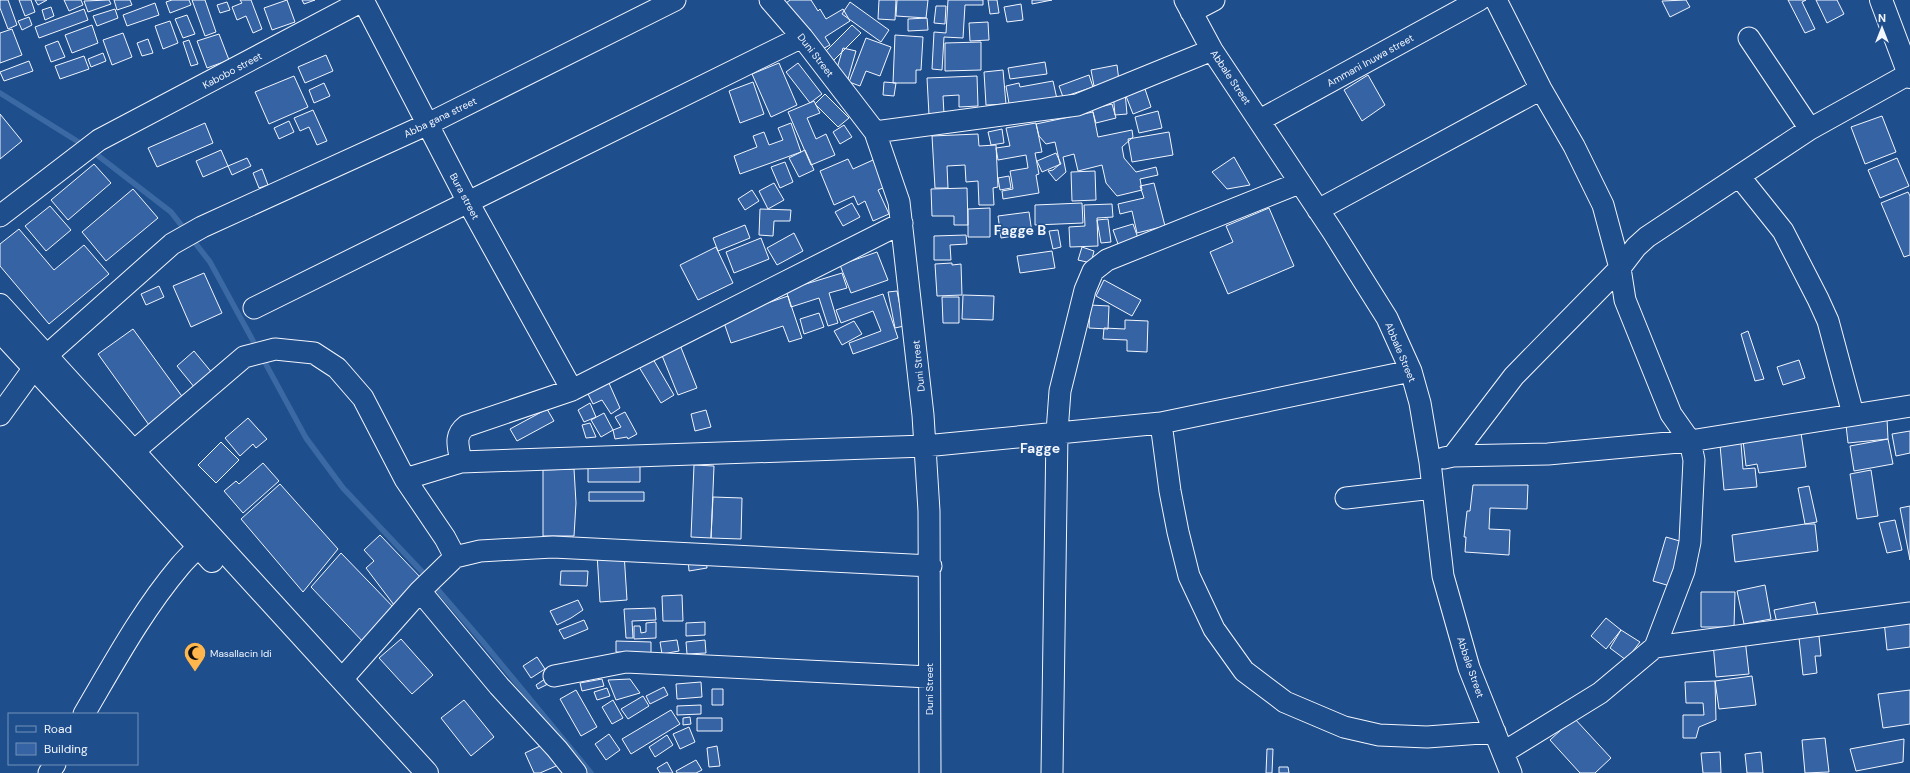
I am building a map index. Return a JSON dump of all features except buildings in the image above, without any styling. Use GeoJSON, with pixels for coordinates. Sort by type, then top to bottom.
{"type":"FeatureCollection","features":[{"type":"Feature","properties":{"kind":"main road"},"geometry":{"type":"LineString","coordinates":[[1881,0],[1909,75]]}},
{"type":"Feature","properties":{"kind":"main road"},"geometry":{"type":"LineString","coordinates":[[0,305],[41,362],[204,541],[408,773]]}},
{"type":"Feature","properties":{"kind":"main road"},"geometry":{"type":"LineString","coordinates":[[0,331],[41,362],[134,451],[204,541],[342,679],[428,773]]}},
{"type":"Feature","properties":{"kind":"street","name":"Bura street"},"geometry":{"type":"LineString","coordinates":[[364,0],[468,202],[572,390]]}},
{"type":"Feature","properties":{"kind":"street","name":"Kabobo street"},"geometry":{"type":"LineString","coordinates":[[0,216],[99,140],[364,0]]}},
{"type":"Feature","properties":{"kind":"street","name":"Abba gana street"},"geometry":{"type":"LineString","coordinates":[[0,415],[41,362],[172,244],[202,227],[428,124],[675,0]]}},
{"type":"Feature","properties":{"kind":"street","name":"Duni Street"},"geometry":{"type":"LineString","coordinates":[[770,0],[802,37],[875,132],[899,202],[925,446],[931,566],[929,677],[930,773]]}},
{"type":"Feature","properties":{"kind":"street"},"geometry":{"type":"LineString","coordinates":[[1188,6],[1214,0]]}},
{"type":"Feature","properties":{"kind":"street","name":"Ammani Inuwa street"},"geometry":{"type":"LineString","coordinates":[[1260,120],[1479,0]]}},
{"type":"Feature","properties":{"kind":"street"},"geometry":{"type":"LineString","coordinates":[[1496,0],[1541,89],[1574,146],[1603,205],[1620,268],[1625,300],[1671,414],[1690,441],[1694,460],[1690,542],[1684,572],[1655,647],[1600,693],[1504,752]]}},
{"type":"Feature","properties":{"kind":"street","name":"Abbale Street"},"geometry":{"type":"LineString","coordinates":[[1188,6],[1212,50],[1260,120],[1387,318],[1412,372],[1420,403],[1430,462],[1443,576],[1470,668],[1511,773]]}},
{"type":"Feature","properties":{"kind":"street"},"geometry":{"type":"LineString","coordinates":[[254,308],[802,37]]}},
{"type":"Feature","properties":{"kind":"street"},"geometry":{"type":"LineString","coordinates":[[1749,38],[1810,129]]}},
{"type":"Feature","properties":{"kind":"street"},"geometry":{"type":"LineString","coordinates":[[875,132],[1077,104],[1212,50]]}},
{"type":"Feature","properties":{"kind":"street"},"geometry":{"type":"LineString","coordinates":[[1453,456],[1514,376],[1620,268],[1636,247],[1647,237],[1810,129],[1909,75]]}},
{"type":"Feature","properties":{"kind":"street"},"geometry":{"type":"LineString","coordinates":[[1318,210],[1541,89]]}},
{"type":"Feature","properties":{"kind":"street"},"geometry":{"type":"LineString","coordinates":[[1739,176],[1783,231],[1818,299],[1828,321],[1853,414]]}},
{"type":"Feature","properties":{"kind":"street"},"geometry":{"type":"LineString","coordinates":[[1052,773],[1057,432],[1060,391],[1085,290],[1093,271],[1108,260],[1299,183]]}},
{"type":"Feature","properties":{"kind":"street"},"geometry":{"type":"LineString","coordinates":[[461,462],[457,438],[460,431],[466,426],[572,390],[902,223]]}},
{"type":"Feature","properties":{"kind":"street"},"geometry":{"type":"LineString","coordinates":[[134,451],[244,357],[275,349],[314,353],[337,368],[363,398],[405,479],[445,538],[455,557]]}},
{"type":"Feature","properties":{"kind":"street"},"geometry":{"type":"LineString","coordinates":[[405,479],[461,462],[925,446],[1161,423],[1412,372]]}},
{"type":"Feature","properties":{"kind":"street"},"geometry":{"type":"LineString","coordinates":[[1430,462],[1453,456],[1548,454],[1690,441],[1910,406]]}},
{"type":"Feature","properties":{"kind":"street"},"geometry":{"type":"LineString","coordinates":[[1161,423],[1171,498],[1189,576],[1214,629],[1244,671],[1285,702],[1344,727],[1379,735],[1427,737],[1495,732]]}},
{"type":"Feature","properties":{"kind":"street"},"geometry":{"type":"LineString","coordinates":[[1346,498],[1433,488]]}},
{"type":"Feature","properties":{"kind":"street"},"geometry":{"type":"LineString","coordinates":[[85,713],[129,637],[158,594],[181,565],[204,541]]}},
{"type":"Feature","properties":{"kind":"street"},"geometry":{"type":"LineString","coordinates":[[342,679],[420,591],[455,557],[480,551],[553,547],[931,566]]}},
{"type":"Feature","properties":{"kind":"street"},"geometry":{"type":"LineString","coordinates":[[420,591],[499,686],[558,749],[576,773]]}},
{"type":"Feature","properties":{"kind":"street"},"geometry":{"type":"LineString","coordinates":[[1655,647],[1910,613]]}},
{"type":"Feature","properties":{"kind":"street"},"geometry":{"type":"LineString","coordinates":[[554,676],[626,662],[929,677]]}},
{"type":"Feature","properties":{"kind":"waterway"},"geometry":{"type":"LineString","coordinates":[[0,93],[85,146]]}},
{"type":"Feature","properties":{"kind":"waterway"},"geometry":{"type":"LineString","coordinates":[[92,151],[171,212],[210,262],[258,350]]}},
{"type":"Feature","properties":{"kind":"waterway"},"geometry":{"type":"LineString","coordinates":[[262,357],[306,438],[343,488],[428,578]]}},
{"type":"Feature","properties":{"kind":"waterway"},"geometry":{"type":"LineString","coordinates":[[433,584],[591,773]]}},
{"type":"Feature","properties":{"kind":"place","name":"Masallacin Idi"},"geometry":{"type":"Point","coordinates":[195,672]}},
{"type":"Feature","properties":{"kind":"district","name":"Fagge B"},"geometry":{"type":"Point","coordinates":[1020,230]}},
{"type":"Feature","properties":{"kind":"district","name":"Fagge"},"geometry":{"type":"Point","coordinates":[1040,448]}}]}
